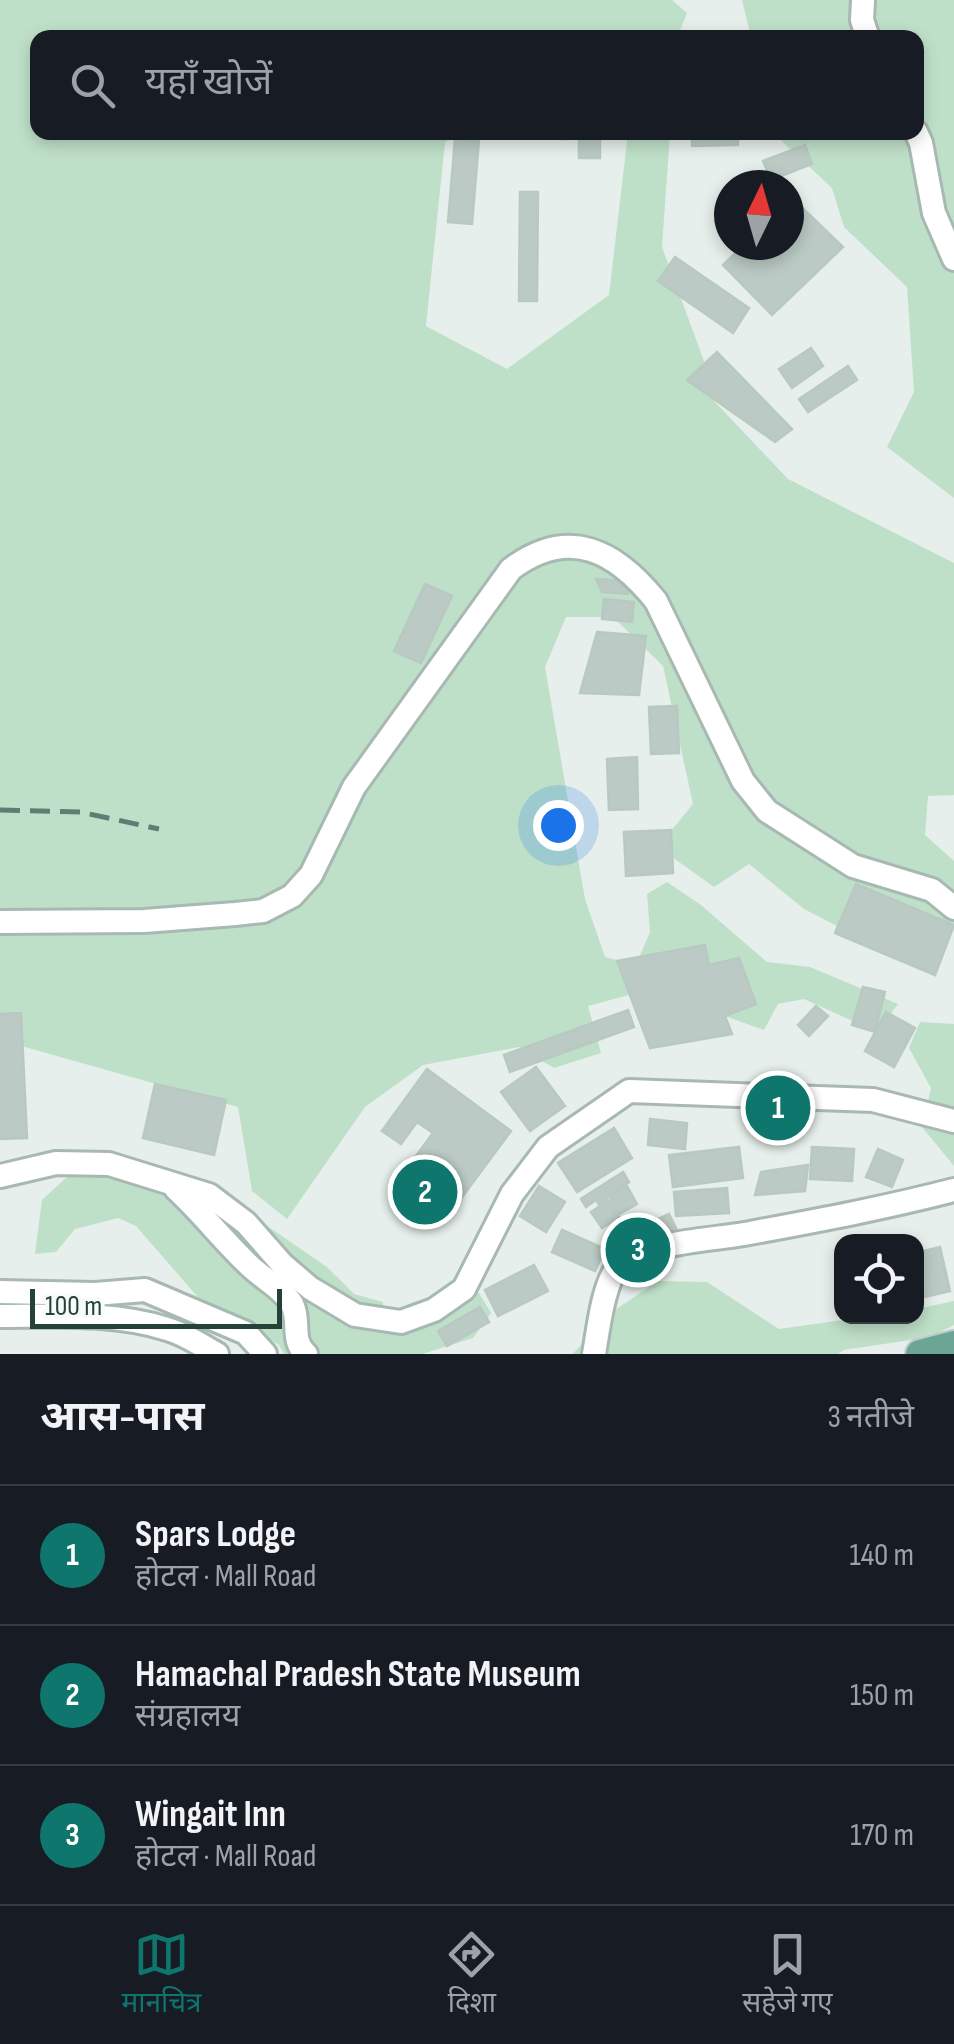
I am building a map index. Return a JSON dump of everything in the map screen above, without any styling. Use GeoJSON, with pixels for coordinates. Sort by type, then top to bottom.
{"type":"FeatureCollection","features":[{"type":"Feature","properties":{"kind":"main road"},"geometry":{"type":"LineString","coordinates":[[920,1354],[954,1345]]}},
{"type":"Feature","properties":{"kind":"street"},"geometry":{"type":"LineString","coordinates":[[862,0],[865,30]]}},
{"type":"Feature","properties":{"kind":"street"},"geometry":{"type":"LineString","coordinates":[[920,140],[934,213],[954,259]]}},
{"type":"Feature","properties":{"kind":"street"},"geometry":{"type":"LineString","coordinates":[[0,922],[144,921],[234,914],[263,910],[292,896],[312,875],[354,787],[511,568],[528,556],[571,546],[592,548],[612,558],[638,578],[656,601],[743,781],[767,811],[853,866],[932,890],[954,908]]}},
{"type":"Feature","properties":{"kind":"street"},"geometry":{"type":"LineString","coordinates":[[0,1176],[56,1163],[109,1164],[209,1195],[246,1223],[282,1264],[310,1288],[355,1315],[401,1322],[434,1310],[464,1288],[512,1194],[548,1147],[629,1091],[873,1100],[954,1121]]}},
{"type":"Feature","properties":{"kind":"street"},"geometry":{"type":"LineString","coordinates":[[166,1180],[248,1264],[290,1300],[296,1314],[295,1334],[300,1350],[306,1354]]}},
{"type":"Feature","properties":{"kind":"street"},"geometry":{"type":"LineString","coordinates":[[594,1354],[612,1276],[622,1263],[634,1257],[674,1244],[954,1190]]}},
{"type":"Feature","properties":{"kind":"street"},"geometry":{"type":"LineString","coordinates":[[0,1292],[95,1294],[145,1290],[246,1333],[266,1354]]}},
{"type":"Feature","properties":{"kind":"street"},"geometry":{"type":"LineString","coordinates":[[0,1316],[90,1317],[149,1324],[169,1329],[217,1354]]}},
{"type":"Feature","properties":{"kind":"green space"},"geometry":{"type":"Polygon","coordinates":[[[0,0],[672,0],[687,13],[680,30],[30,30],[30,140],[449,140],[445,142],[426,326],[507,369],[609,295],[627,140],[670,140],[662,247],[704,361],[714,401],[788,479],[954,563],[954,795],[928,796],[925,835],[954,861],[954,929],[940,947],[868,942],[804,909],[749,864],[714,887],[658,847],[693,804],[663,666],[613,617],[566,617],[545,667],[585,899],[605,957],[636,965],[650,932],[647,894],[667,882],[701,905],[767,962],[810,967],[898,1004],[877,1032],[804,999],[778,1004],[764,1030],[722,1015],[666,985],[588,1006],[601,1053],[554,1068],[519,1047],[423,1065],[365,1107],[287,1219],[252,1191],[238,1107],[0,1040],[0,0]]]}},
{"type":"Feature","properties":{"kind":"green space"},"geometry":{"type":"Polygon","coordinates":[[[742,0],[954,0],[954,498],[887,447],[914,392],[907,287],[844,227],[832,188],[781,140],[924,140],[924,30],[749,30],[742,0]]]}},
{"type":"Feature","properties":{"kind":"green space"},"geometry":{"type":"Polygon","coordinates":[[[920,1022],[954,1024],[954,1166],[922,1127],[931,1088],[909,1048],[920,1022]]]}},
{"type":"Feature","properties":{"kind":"green space"},"geometry":{"type":"Polygon","coordinates":[[[127,1157],[260,1221],[327,1267],[354,1294],[383,1302],[383,1333],[393,1334],[419,1301],[479,1293],[491,1313],[473,1338],[422,1354],[284,1354],[279,1345],[203,1303],[136,1226],[118,1218],[75,1229],[56,1252],[35,1254],[42,1200],[68,1176],[127,1157]]]}},
{"type":"Feature","properties":{"kind":"green space"},"geometry":{"type":"Polygon","coordinates":[[[658,1281],[707,1282],[779,1329],[834,1321],[924,1324],[924,1307],[954,1301],[954,1325],[930,1337],[838,1354],[573,1354],[606,1316],[658,1281]]]}},
{"type":"Feature","properties":{"kind":"building"},"geometry":{"type":"Polygon","coordinates":[[[455,140],[479,140],[472,224],[448,222],[455,140]]]}},
{"type":"Feature","properties":{"kind":"building"},"geometry":{"type":"Polygon","coordinates":[[[579,140],[600,140],[600,158],[579,158],[579,140]]]}},
{"type":"Feature","properties":{"kind":"building"},"geometry":{"type":"Polygon","coordinates":[[[692,140],[738,140],[738,145],[692,146],[692,140]]]}},
{"type":"Feature","properties":{"kind":"building"},"geometry":{"type":"Polygon","coordinates":[[[805,145],[812,164],[797,170],[767,170],[763,161],[805,145]]]}},
{"type":"Feature","properties":{"kind":"building"},"geometry":{"type":"Polygon","coordinates":[[[520,192],[538,192],[537,301],[519,301],[520,192]]]}},
{"type":"Feature","properties":{"kind":"building"},"geometry":{"type":"Polygon","coordinates":[[[804,210],[843,247],[772,315],[723,265],[728,260],[804,260],[804,210]]]}},
{"type":"Feature","properties":{"kind":"building"},"geometry":{"type":"Polygon","coordinates":[[[675,257],[749,308],[733,333],[658,281],[675,257]]]}},
{"type":"Feature","properties":{"kind":"building"},"geometry":{"type":"Polygon","coordinates":[[[811,348],[823,366],[792,388],[779,369],[811,348]]]}},
{"type":"Feature","properties":{"kind":"building"},"geometry":{"type":"Polygon","coordinates":[[[717,352],[792,429],[775,442],[687,380],[717,352]]]}},
{"type":"Feature","properties":{"kind":"building"},"geometry":{"type":"Polygon","coordinates":[[[848,366],[857,380],[808,412],[799,399],[848,366]]]}},
{"type":"Feature","properties":{"kind":"building"},"geometry":{"type":"Polygon","coordinates":[[[596,579],[629,581],[628,594],[602,592],[596,579]]]}},
{"type":"Feature","properties":{"kind":"building"},"geometry":{"type":"Polygon","coordinates":[[[425,584],[452,596],[421,663],[394,651],[425,584]]]}},
{"type":"Feature","properties":{"kind":"building"},"geometry":{"type":"Polygon","coordinates":[[[604,599],[634,602],[632,622],[602,619],[604,599]]]}},
{"type":"Feature","properties":{"kind":"building"},"geometry":{"type":"Polygon","coordinates":[[[597,632],[646,636],[639,695],[580,693],[597,632]]]}},
{"type":"Feature","properties":{"kind":"building"},"geometry":{"type":"Polygon","coordinates":[[[677,706],[679,753],[651,754],[649,707],[677,706]]]}},
{"type":"Feature","properties":{"kind":"building"},"geometry":{"type":"Polygon","coordinates":[[[637,757],[638,809],[609,810],[607,759],[637,757]]]}},
{"type":"Feature","properties":{"kind":"building"},"geometry":{"type":"Polygon","coordinates":[[[671,830],[673,873],[626,876],[624,832],[671,830]]]}},
{"type":"Feature","properties":{"kind":"building"},"geometry":{"type":"Polygon","coordinates":[[[856,884],[954,925],[935,975],[835,933],[856,884]]]}},
{"type":"Feature","properties":{"kind":"building"},"geometry":{"type":"Polygon","coordinates":[[[705,945],[709,965],[739,958],[756,1004],[725,1016],[732,1034],[650,1048],[617,961],[705,945]]]}},
{"type":"Feature","properties":{"kind":"building"},"geometry":{"type":"Polygon","coordinates":[[[863,987],[885,992],[875,1032],[852,1025],[863,987]]]}},
{"type":"Feature","properties":{"kind":"building"},"geometry":{"type":"Polygon","coordinates":[[[816,1006],[828,1016],[809,1036],[798,1025],[816,1006]]]}},
{"type":"Feature","properties":{"kind":"building"},"geometry":{"type":"Polygon","coordinates":[[[628,1010],[634,1027],[510,1072],[504,1055],[628,1010]]]}},
{"type":"Feature","properties":{"kind":"building"},"geometry":{"type":"Polygon","coordinates":[[[886,1012],[915,1028],[894,1067],[865,1051],[886,1012]]]}},
{"type":"Feature","properties":{"kind":"building"},"geometry":{"type":"Polygon","coordinates":[[[21,1013],[27,1138],[0,1139],[0,1014],[21,1013]]]}},
{"type":"Feature","properties":{"kind":"building"},"geometry":{"type":"Polygon","coordinates":[[[536,1067],[565,1106],[530,1131],[501,1092],[536,1067]]]}},
{"type":"Feature","properties":{"kind":"building"},"geometry":{"type":"Polygon","coordinates":[[[427,1069],[511,1131],[448,1216],[398,1180],[433,1133],[417,1122],[401,1144],[382,1131],[427,1069]]]}},
{"type":"Feature","properties":{"kind":"building"},"geometry":{"type":"Polygon","coordinates":[[[155,1084],[226,1100],[214,1155],[143,1138],[155,1084]]]}},
{"type":"Feature","properties":{"kind":"building"},"geometry":{"type":"Polygon","coordinates":[[[650,1119],[687,1123],[685,1149],[648,1145],[650,1119]]]}},
{"type":"Feature","properties":{"kind":"building"},"geometry":{"type":"Polygon","coordinates":[[[614,1128],[632,1158],[577,1192],[558,1163],[614,1128]]]}},
{"type":"Feature","properties":{"kind":"building"},"geometry":{"type":"Polygon","coordinates":[[[739,1147],[743,1178],[673,1187],[669,1155],[739,1147]]]}},
{"type":"Feature","properties":{"kind":"building"},"geometry":{"type":"Polygon","coordinates":[[[812,1147],[854,1149],[852,1181],[810,1179],[812,1147]]]}},
{"type":"Feature","properties":{"kind":"building"},"geometry":{"type":"Polygon","coordinates":[[[878,1149],[903,1160],[892,1187],[866,1177],[878,1149]]]}},
{"type":"Feature","properties":{"kind":"building"},"geometry":{"type":"Polygon","coordinates":[[[808,1165],[805,1191],[755,1195],[761,1172],[808,1165]]]}},
{"type":"Feature","properties":{"kind":"building"},"geometry":{"type":"Polygon","coordinates":[[[623,1172],[629,1182],[606,1197],[619,1217],[602,1228],[591,1212],[600,1206],[596,1200],[586,1207],[581,1199],[623,1172]]]}},
{"type":"Feature","properties":{"kind":"building"},"geometry":{"type":"Polygon","coordinates":[[[539,1186],[565,1202],[546,1232],[520,1216],[539,1186]]]}},
{"type":"Feature","properties":{"kind":"building"},"geometry":{"type":"Polygon","coordinates":[[[627,1186],[637,1204],[619,1214],[609,1196],[627,1186]]]}},
{"type":"Feature","properties":{"kind":"building"},"geometry":{"type":"Polygon","coordinates":[[[727,1188],[729,1213],[676,1216],[674,1192],[727,1188]]]}},
{"type":"Feature","properties":{"kind":"building"},"geometry":{"type":"Polygon","coordinates":[[[669,1214],[678,1232],[642,1250],[633,1231],[669,1214]]]}},
{"type":"Feature","properties":{"kind":"building"},"geometry":{"type":"Polygon","coordinates":[[[562,1230],[605,1249],[595,1271],[552,1252],[562,1230]]]}},
{"type":"Feature","properties":{"kind":"building"},"geometry":{"type":"Polygon","coordinates":[[[940,1247],[950,1291],[924,1297],[924,1251],[940,1247]]]}},
{"type":"Feature","properties":{"kind":"building"},"geometry":{"type":"Polygon","coordinates":[[[534,1265],[548,1291],[498,1316],[485,1290],[534,1265]]]}},
{"type":"Feature","properties":{"kind":"building"},"geometry":{"type":"Polygon","coordinates":[[[480,1307],[489,1322],[447,1346],[438,1331],[480,1307]]]}},
{"type":"Feature","properties":{"kind":"railway"},"geometry":{"type":"LineString","coordinates":[[0,810],[80,812],[159,829]]}},
{"type":"Feature","properties":{"kind":"place","name":"Spars Lodge"},"geometry":{"type":"Point","coordinates":[778,1108]}},
{"type":"Feature","properties":{"kind":"place","name":"Hamachal Pradesh State Museum"},"geometry":{"type":"Point","coordinates":[425,1192]}},
{"type":"Feature","properties":{"kind":"place","name":"Wingait Inn"},"geometry":{"type":"Point","coordinates":[638,1250]}}]}
